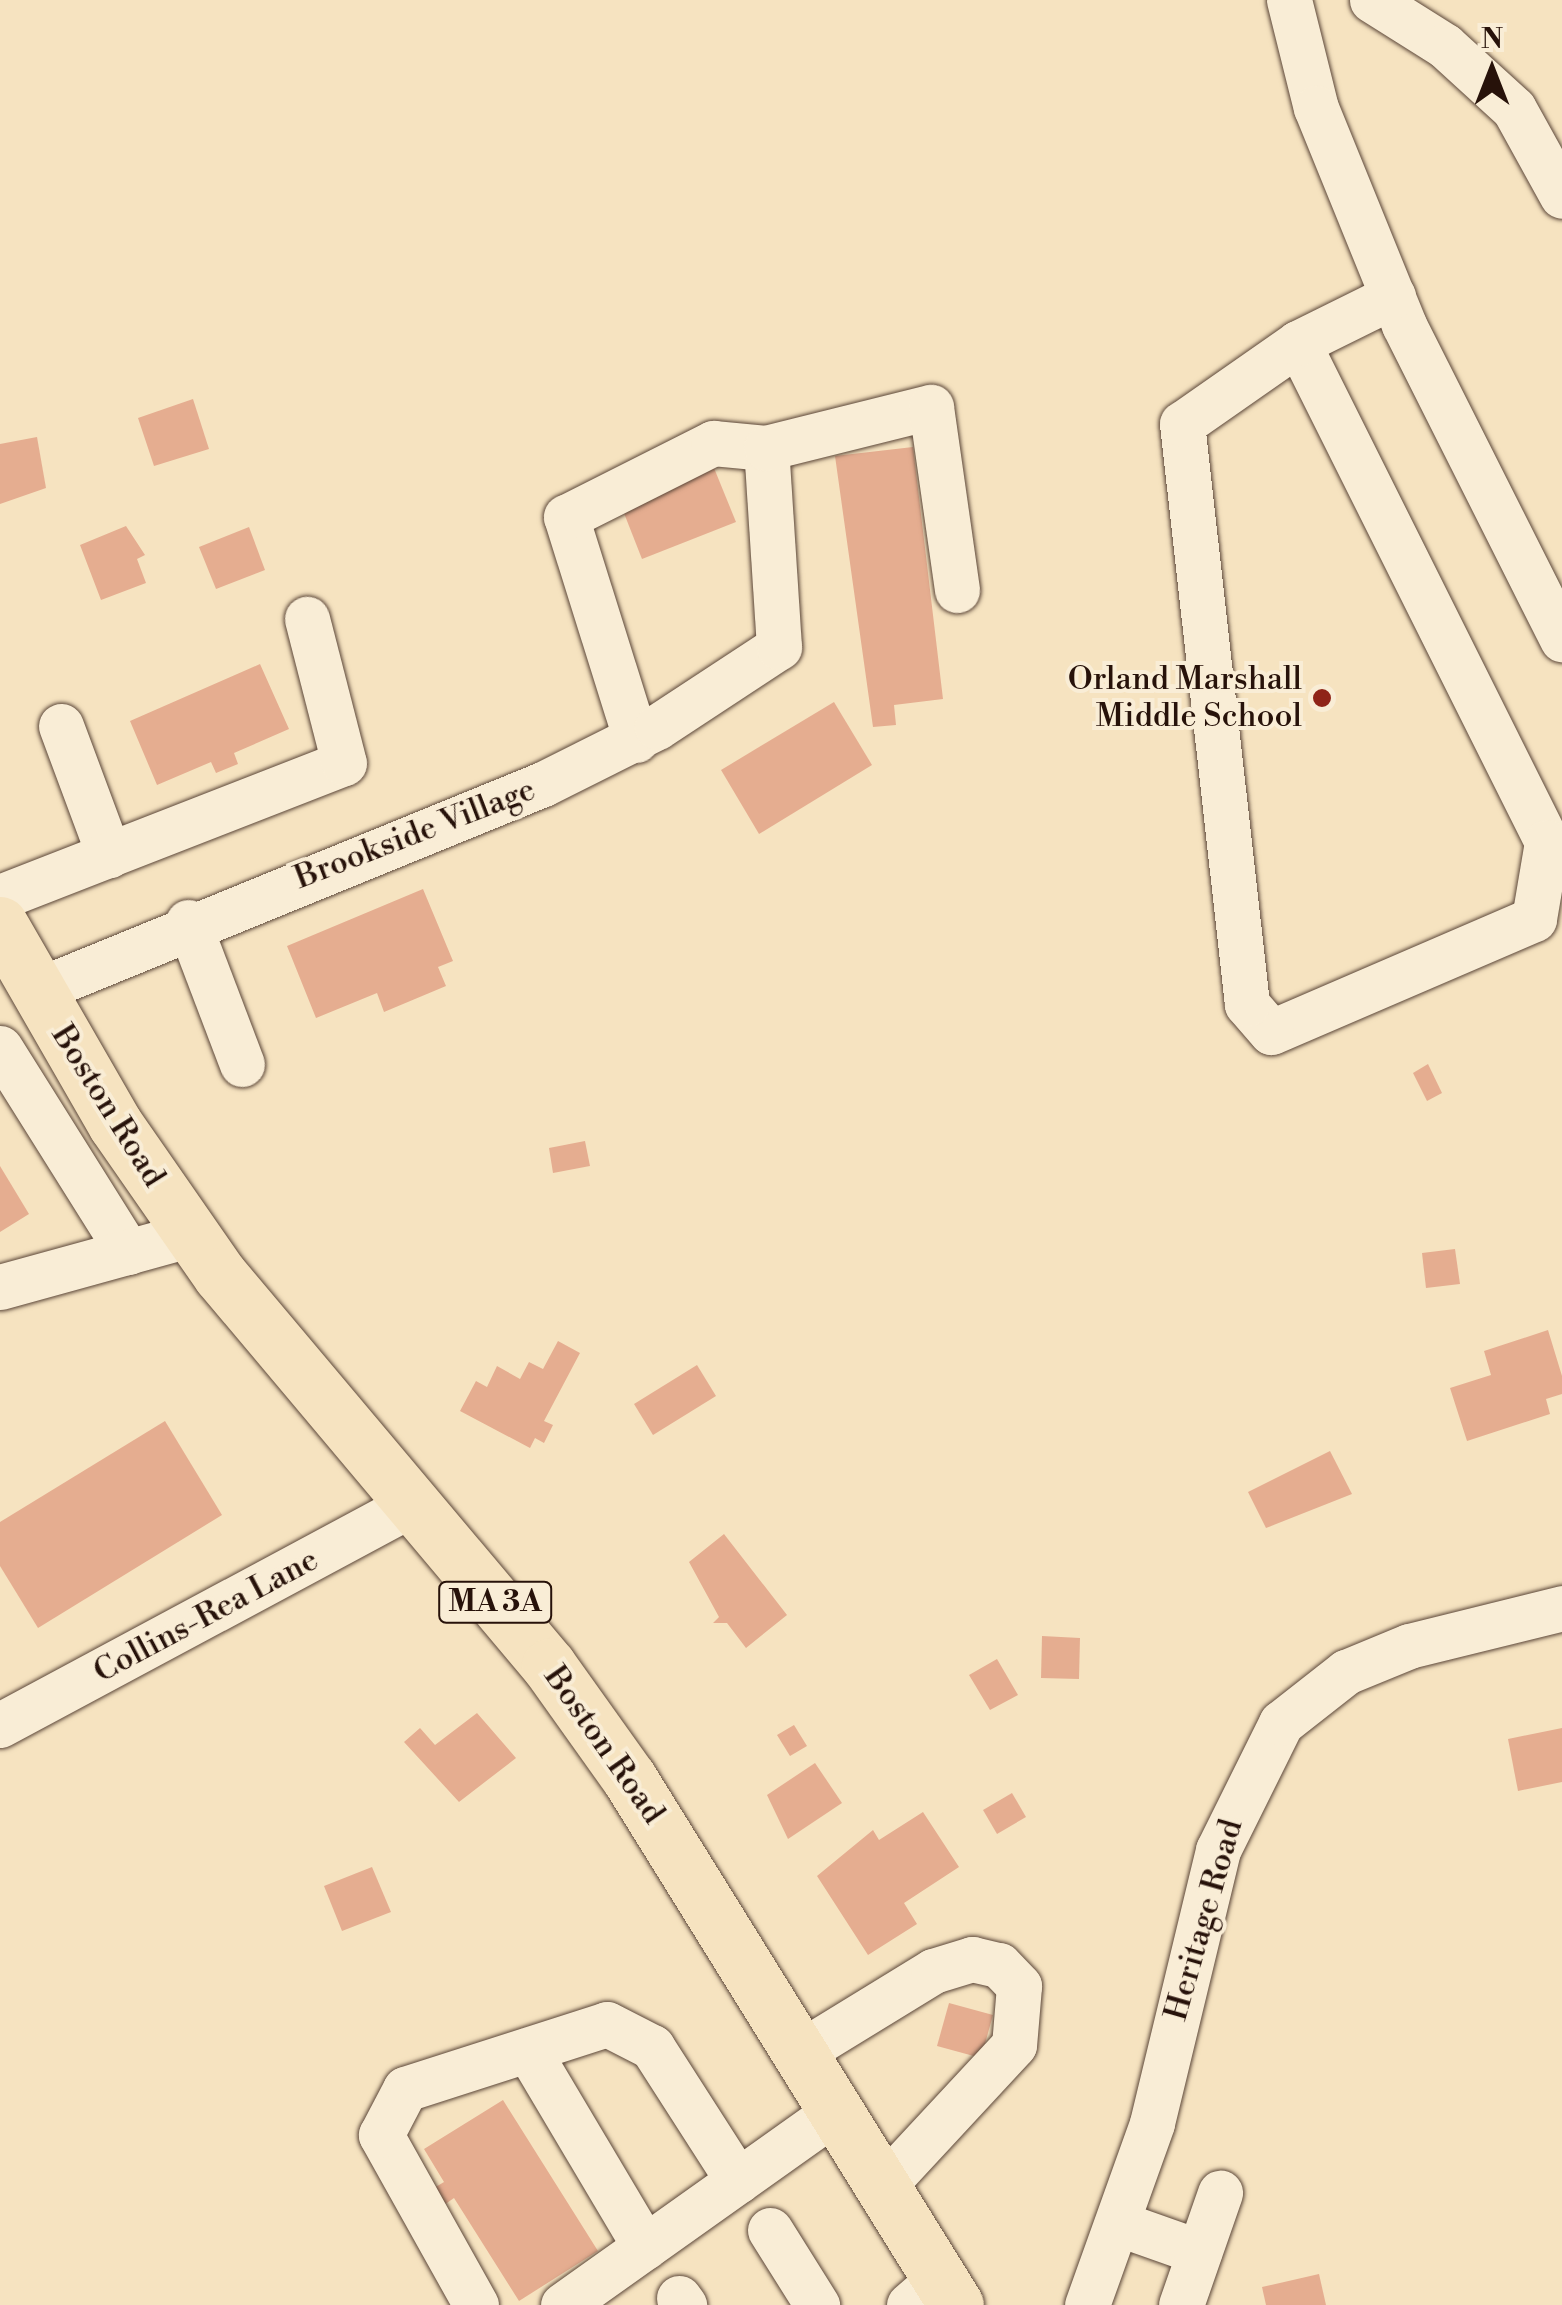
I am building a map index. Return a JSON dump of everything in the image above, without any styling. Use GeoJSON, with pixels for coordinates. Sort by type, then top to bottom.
{"type":"FeatureCollection","features":[{"type":"Feature","properties":{"kind":"main road","name":"Boston Road"},"geometry":{"type":"LineString","coordinates":[[0,924],[21,988],[192,1234],[410,1505],[549,1666],[630,1778],[836,2110],[935,2296]]}},
{"type":"Feature","properties":{"kind":"street"},"geometry":{"type":"LineString","coordinates":[[1289,0],[1316,108],[1393,296],[1562,640]]}},
{"type":"Feature","properties":{"kind":"street"},"geometry":{"type":"LineString","coordinates":[[1372,0],[1445,46],[1514,109],[1562,196]]}},
{"type":"Feature","properties":{"kind":"street"},"geometry":{"type":"LineString","coordinates":[[1298,343],[1547,842],[1548,923],[1272,1032],[1247,1004],[1182,424],[1298,343],[1393,296]]}},
{"type":"Feature","properties":{"kind":"street"},"geometry":{"type":"LineString","coordinates":[[636,740],[606,626],[566,530],[575,504],[712,443],[766,448],[931,407],[957,590]]}},
{"type":"Feature","properties":{"kind":"street","name":"Brookside Village"},"geometry":{"type":"LineString","coordinates":[[21,988],[636,740],[779,648],[766,448]]}},
{"type":"Feature","properties":{"kind":"street"},"geometry":{"type":"LineString","coordinates":[[0,897],[344,763],[308,619]]}},
{"type":"Feature","properties":{"kind":"street"},"geometry":{"type":"LineString","coordinates":[[61,726],[109,855]]}},
{"type":"Feature","properties":{"kind":"street"},"geometry":{"type":"LineString","coordinates":[[188,922],[242,1064]]}},
{"type":"Feature","properties":{"kind":"street"},"geometry":{"type":"LineString","coordinates":[[0,1048],[128,1252]]}},
{"type":"Feature","properties":{"kind":"street"},"geometry":{"type":"LineString","coordinates":[[0,1288],[192,1234]]}},
{"type":"Feature","properties":{"kind":"street","name":"Collins-Rea Lane"},"geometry":{"type":"LineString","coordinates":[[0,1725],[410,1505]]}},
{"type":"Feature","properties":{"kind":"street","name":"Heritage Road"},"geometry":{"type":"LineString","coordinates":[[1086,2305],[1120,2224],[1218,1850],[1281,1724],[1346,1672],[1409,1646],[1562,1608]]}},
{"type":"Feature","properties":{"kind":"street"},"geometry":{"type":"LineString","coordinates":[[800,2052],[932,1971],[972,1959],[999,1965],[1019,1986],[1014,2044],[880,2189]]}},
{"type":"Feature","properties":{"kind":"street"},"geometry":{"type":"LineString","coordinates":[[476,2305],[382,2135],[404,2089],[607,2024],[652,2046],[738,2180]]}},
{"type":"Feature","properties":{"kind":"street"},"geometry":{"type":"LineString","coordinates":[[528,2050],[645,2247]]}},
{"type":"Feature","properties":{"kind":"street"},"geometry":{"type":"LineString","coordinates":[[563,2305],[836,2110]]}},
{"type":"Feature","properties":{"kind":"street"},"geometry":{"type":"LineString","coordinates":[[1181,2305],[1220,2193]]}},
{"type":"Feature","properties":{"kind":"street"},"geometry":{"type":"LineString","coordinates":[[1120,2224],[1199,2252]]}},
{"type":"Feature","properties":{"kind":"street"},"geometry":{"type":"LineString","coordinates":[[770,2230],[817,2305]]}},
{"type":"Feature","properties":{"kind":"building"},"geometry":{"type":"Polygon","coordinates":[[[193,399],[209,449],[154,466],[138,418],[193,399]]]}},
{"type":"Feature","properties":{"kind":"building"},"geometry":{"type":"Polygon","coordinates":[[[37,437],[46,488],[0,504],[0,444],[37,437]]]}},
{"type":"Feature","properties":{"kind":"building"},"geometry":{"type":"Polygon","coordinates":[[[913,447],[943,699],[894,705],[896,725],[873,727],[835,456],[913,447]]]}},
{"type":"Feature","properties":{"kind":"building"},"geometry":{"type":"Polygon","coordinates":[[[714,468],[736,522],[642,559],[620,503],[714,468]]]}},
{"type":"Feature","properties":{"kind":"building"},"geometry":{"type":"Polygon","coordinates":[[[126,526],[145,555],[137,559],[146,583],[101,600],[80,545],[126,526]]]}},
{"type":"Feature","properties":{"kind":"building"},"geometry":{"type":"Polygon","coordinates":[[[249,527],[265,570],[216,589],[199,547],[249,527]]]}},
{"type":"Feature","properties":{"kind":"building"},"geometry":{"type":"Polygon","coordinates":[[[260,664],[289,729],[234,753],[238,764],[216,773],[211,762],[157,785],[130,721],[260,664]]]}},
{"type":"Feature","properties":{"kind":"building"},"geometry":{"type":"Polygon","coordinates":[[[834,702],[872,765],[759,834],[721,770],[834,702]]]}},
{"type":"Feature","properties":{"kind":"building"},"geometry":{"type":"Polygon","coordinates":[[[423,889],[453,961],[438,967],[446,986],[384,1012],[377,993],[316,1018],[287,946],[423,889]]]}},
{"type":"Feature","properties":{"kind":"building"},"geometry":{"type":"Polygon","coordinates":[[[1428,1064],[1442,1093],[1427,1101],[1413,1073],[1428,1064]]]}},
{"type":"Feature","properties":{"kind":"building"},"geometry":{"type":"Polygon","coordinates":[[[585,1141],[590,1166],[553,1173],[549,1148],[585,1141]]]}},
{"type":"Feature","properties":{"kind":"building"},"geometry":{"type":"Polygon","coordinates":[[[0,1166],[29,1214],[0,1232],[0,1166]]]}},
{"type":"Feature","properties":{"kind":"building"},"geometry":{"type":"Polygon","coordinates":[[[1455,1249],[1460,1284],[1426,1288],[1422,1253],[1455,1249]]]}},
{"type":"Feature","properties":{"kind":"building"},"geometry":{"type":"Polygon","coordinates":[[[1548,1330],[1562,1376],[1562,1394],[1546,1399],[1550,1414],[1467,1441],[1450,1388],[1491,1375],[1484,1351],[1548,1330]]]}},
{"type":"Feature","properties":{"kind":"building"},"geometry":{"type":"Polygon","coordinates":[[[558,1341],[580,1353],[544,1421],[553,1425],[544,1443],[535,1438],[530,1448],[460,1411],[476,1381],[487,1387],[497,1366],[520,1379],[529,1362],[543,1369],[558,1341]]]}},
{"type":"Feature","properties":{"kind":"building"},"geometry":{"type":"Polygon","coordinates":[[[697,1365],[716,1396],[653,1435],[634,1404],[697,1365]]]}},
{"type":"Feature","properties":{"kind":"building"},"geometry":{"type":"Polygon","coordinates":[[[165,1421],[222,1515],[38,1628],[0,1566],[0,1522],[165,1421]]]}},
{"type":"Feature","properties":{"kind":"building"},"geometry":{"type":"Polygon","coordinates":[[[1330,1451],[1352,1494],[1266,1528],[1248,1492],[1330,1451]]]}},
{"type":"Feature","properties":{"kind":"building"},"geometry":{"type":"Polygon","coordinates":[[[724,1534],[787,1615],[746,1648],[727,1623],[713,1623],[719,1617],[689,1562],[724,1534]]]}},
{"type":"Feature","properties":{"kind":"building"},"geometry":{"type":"Polygon","coordinates":[[[1042,1636],[1080,1638],[1079,1679],[1041,1678],[1042,1636]]]}},
{"type":"Feature","properties":{"kind":"building"},"geometry":{"type":"Polygon","coordinates":[[[997,1659],[1018,1695],[990,1710],[969,1675],[997,1659]]]}},
{"type":"Feature","properties":{"kind":"building"},"geometry":{"type":"Polygon","coordinates":[[[477,1713],[516,1758],[459,1802],[404,1742],[420,1728],[435,1745],[477,1713]]]}},
{"type":"Feature","properties":{"kind":"building"},"geometry":{"type":"Polygon","coordinates":[[[794,1725],[807,1746],[790,1756],[777,1735],[794,1725]]]}},
{"type":"Feature","properties":{"kind":"building"},"geometry":{"type":"Polygon","coordinates":[[[1562,1728],[1562,1782],[1518,1791],[1508,1739],[1562,1728]]]}},
{"type":"Feature","properties":{"kind":"building"},"geometry":{"type":"Polygon","coordinates":[[[815,1763],[842,1803],[788,1839],[767,1795],[815,1763]]]}},
{"type":"Feature","properties":{"kind":"building"},"geometry":{"type":"Polygon","coordinates":[[[1012,1793],[1026,1817],[997,1834],[983,1810],[1012,1793]]]}},
{"type":"Feature","properties":{"kind":"building"},"geometry":{"type":"Polygon","coordinates":[[[923,1812],[959,1867],[904,1903],[917,1924],[868,1955],[817,1876],[873,1830],[879,1840],[923,1812]]]}},
{"type":"Feature","properties":{"kind":"building"},"geometry":{"type":"Polygon","coordinates":[[[372,1867],[391,1912],[342,1931],[324,1886],[372,1867]]]}},
{"type":"Feature","properties":{"kind":"building"},"geometry":{"type":"Polygon","coordinates":[[[949,2003],[993,2015],[981,2058],[937,2046],[949,2003]]]}},
{"type":"Feature","properties":{"kind":"building"},"geometry":{"type":"Polygon","coordinates":[[[503,2100],[598,2251],[519,2301],[454,2198],[444,2205],[434,2188],[444,2182],[424,2149],[503,2100]]]}},
{"type":"Feature","properties":{"kind":"building"},"geometry":{"type":"Polygon","coordinates":[[[1319,2274],[1326,2305],[1266,2305],[1262,2287],[1319,2274]]]}},
{"type":"Feature","properties":{"kind":"place","name":"Orland Marshall Middle School"},"geometry":{"type":"Point","coordinates":[1322,698]}}]}
